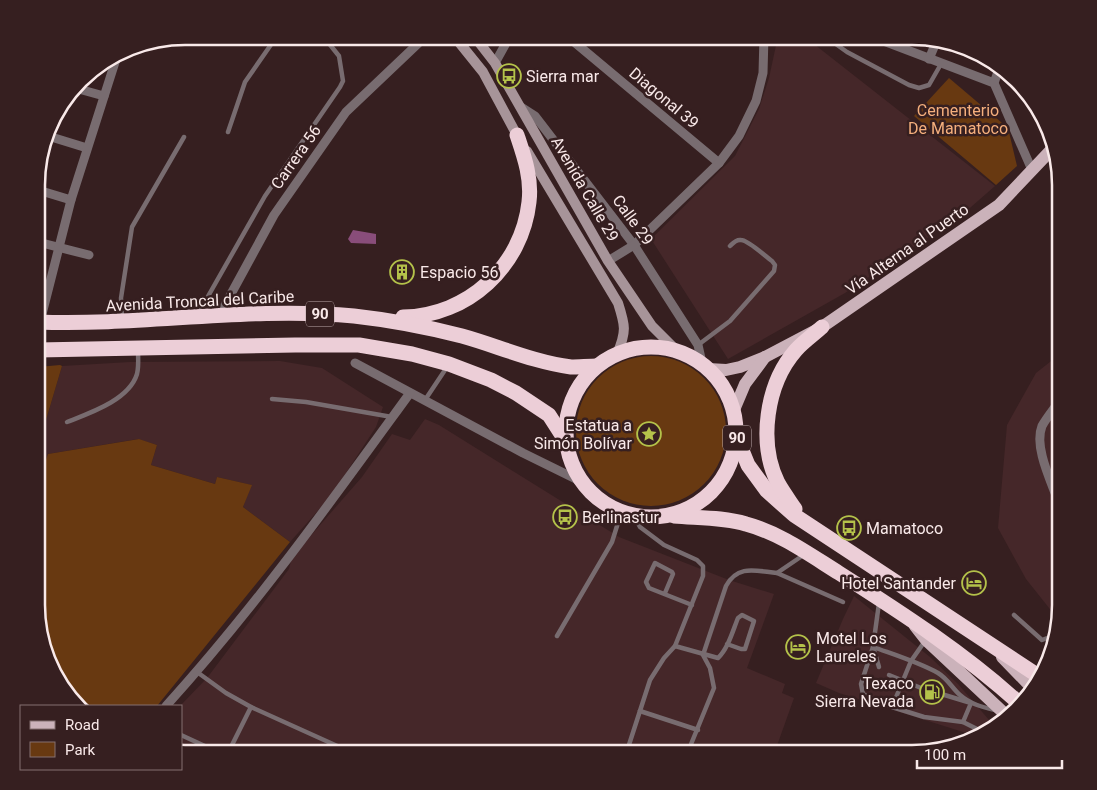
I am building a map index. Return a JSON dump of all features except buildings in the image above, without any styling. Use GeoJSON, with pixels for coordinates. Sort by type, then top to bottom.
{"type":"FeatureCollection","features":[{"type":"Feature","properties":{"kind":"highway"},"geometry":{"type":"LineString","coordinates":[[355,316],[421,317],[454,307],[482,289],[506,264],[522,234],[529,201],[528,167],[517,135]]}},
{"type":"Feature","properties":{"kind":"highway","name":"Avenida Troncal del Caribe"},"geometry":{"type":"LineString","coordinates":[[45,322],[122,322],[300,313],[355,316],[419,326],[454,334],[533,359],[572,367],[597,366]]}},
{"type":"Feature","properties":{"kind":"highway"},"geometry":{"type":"LineString","coordinates":[[822,328],[796,351],[777,380],[767,414],[767,440],[778,482],[797,512],[824,535]]}},
{"type":"Feature","properties":{"kind":"highway","name":"90"},"geometry":{"type":"LineString","coordinates":[[45,350],[295,345],[359,346],[412,354],[449,364],[490,380],[516,393],[549,415],[567,443]]}},
{"type":"Feature","properties":{"kind":"highway","name":"90"},"geometry":{"type":"LineString","coordinates":[[1015,699],[993,679],[910,618],[779,537],[747,524],[719,519],[647,517],[612,507],[596,497],[572,464],[567,443],[566,425],[572,400],[585,378],[597,366],[617,354],[637,348],[657,347],[678,351],[705,366],[724,387],[734,410],[737,438],[748,465],[767,491],[794,515],[997,651],[1034,673]]}},
{"type":"Feature","properties":{"kind":"highway","name":"90"},"geometry":{"type":"LineString","coordinates":[[665,516],[692,507],[715,489],[730,466],[737,438]]}},
{"type":"Feature","properties":{"kind":"main road","name":"Avenida Calle 29"},"geometry":{"type":"LineString","coordinates":[[461,45],[483,72],[517,135],[618,303],[625,326],[622,343],[617,354]]}},
{"type":"Feature","properties":{"kind":"main road","name":"Avenida Calle 29"},"geometry":{"type":"LineString","coordinates":[[481,45],[495,63],[521,107],[608,261],[652,326],[678,351]]}},
{"type":"Feature","properties":{"kind":"main road","name":"Vía Alterna al Puerto"},"geometry":{"type":"LineString","coordinates":[[705,366],[726,370],[740,367],[765,357],[822,328],[999,205],[1048,153]]}},
{"type":"Feature","properties":{"kind":"main road","name":"Vía Alterna al Puerto"},"geometry":{"type":"LineString","coordinates":[[734,410],[746,384],[765,357]]}},
{"type":"Feature","properties":{"kind":"main road"},"geometry":{"type":"LineString","coordinates":[[910,618],[926,640],[1003,711]]}},
{"type":"Feature","properties":{"kind":"main road"},"geometry":{"type":"LineString","coordinates":[[997,651],[1028,683]]}},
{"type":"Feature","properties":{"kind":"street","name":"Carrera 56"},"geometry":{"type":"LineString","coordinates":[[219,316],[274,215],[346,112],[417,45]]}},
{"type":"Feature","properties":{"kind":"street"},"geometry":{"type":"LineString","coordinates":[[495,63],[505,45]]}},
{"type":"Feature","properties":{"kind":"street","name":"Diagonal 39"},"geometry":{"type":"LineString","coordinates":[[578,45],[719,163]]}},
{"type":"Feature","properties":{"kind":"street"},"geometry":{"type":"LineString","coordinates":[[608,261],[634,245],[719,163],[739,136],[756,101],[763,74],[764,45]]}},
{"type":"Feature","properties":{"kind":"street"},"geometry":{"type":"LineString","coordinates":[[895,45],[994,83]]}},
{"type":"Feature","properties":{"kind":"street"},"geometry":{"type":"LineString","coordinates":[[929,59],[934,47]]}},
{"type":"Feature","properties":{"kind":"street"},"geometry":{"type":"LineString","coordinates":[[45,285],[113,65]]}},
{"type":"Feature","properties":{"kind":"street"},"geometry":{"type":"LineString","coordinates":[[997,74],[994,83],[1032,170]]}},
{"type":"Feature","properties":{"kind":"street"},"geometry":{"type":"LineString","coordinates":[[83,90],[104,96]]}},
{"type":"Feature","properties":{"kind":"street","name":"Calle 29"},"geometry":{"type":"LineString","coordinates":[[521,107],[535,116],[634,245],[698,345],[705,366]]}},
{"type":"Feature","properties":{"kind":"street"},"geometry":{"type":"LineString","coordinates":[[53,138],[87,148]]}},
{"type":"Feature","properties":{"kind":"street"},"geometry":{"type":"LineString","coordinates":[[45,192],[70,200]]}},
{"type":"Feature","properties":{"kind":"street"},"geometry":{"type":"LineString","coordinates":[[45,244],[89,255]]}},
{"type":"Feature","properties":{"kind":"street"},"geometry":{"type":"LineString","coordinates":[[355,363],[584,483]]}},
{"type":"Feature","properties":{"kind":"street"},"geometry":{"type":"LineString","coordinates":[[167,705],[197,672],[337,494],[410,393]]}},
{"type":"Feature","properties":{"kind":"street"},"geometry":{"type":"LineString","coordinates":[[1052,412],[1043,426],[1039,437],[1052,483]]}},
{"type":"Feature","properties":{"kind":"lane"},"geometry":{"type":"LineString","coordinates":[[228,132],[246,82],[271,45]]}},
{"type":"Feature","properties":{"kind":"lane"},"geometry":{"type":"LineString","coordinates":[[196,318],[265,196],[343,81],[339,56],[330,45]]}},
{"type":"Feature","properties":{"kind":"lane"},"geometry":{"type":"LineString","coordinates":[[838,45],[847,52],[909,85],[919,88],[930,85],[941,64]]}},
{"type":"Feature","properties":{"kind":"lane"},"geometry":{"type":"LineString","coordinates":[[122,322],[122,298],[132,227],[184,136]]}},
{"type":"Feature","properties":{"kind":"lane"},"geometry":{"type":"LineString","coordinates":[[698,345],[730,321],[774,271],[775,265],[772,261],[746,242],[740,240],[730,246]]}},
{"type":"Feature","properties":{"kind":"lane"},"geometry":{"type":"LineString","coordinates":[[67,422],[107,406],[131,384],[137,374],[138,349]]}},
{"type":"Feature","properties":{"kind":"lane"},"geometry":{"type":"LineString","coordinates":[[425,401],[449,364]]}},
{"type":"Feature","properties":{"kind":"lane"},"geometry":{"type":"LineString","coordinates":[[272,398],[392,417]]}},
{"type":"Feature","properties":{"kind":"lane"},"geometry":{"type":"LineString","coordinates":[[557,636],[628,512],[640,528],[664,545],[697,560],[703,566],[703,576],[675,646],[664,658],[650,680],[629,745]]}},
{"type":"Feature","properties":{"kind":"lane"},"geometry":{"type":"LineString","coordinates":[[777,573],[807,553]]}},
{"type":"Feature","properties":{"kind":"lane"},"geometry":{"type":"LineString","coordinates":[[665,593],[673,574],[655,563],[646,585],[649,588],[692,605]]}},
{"type":"Feature","properties":{"kind":"lane"},"geometry":{"type":"LineString","coordinates":[[691,745],[714,688],[710,668],[703,655],[726,586],[731,577],[746,570],[777,573],[843,602]]}},
{"type":"Feature","properties":{"kind":"lane"},"geometry":{"type":"LineString","coordinates":[[880,599],[874,647],[861,684],[863,694],[892,707],[924,717],[962,722],[977,729]]}},
{"type":"Feature","properties":{"kind":"lane"},"geometry":{"type":"LineString","coordinates":[[675,646],[718,658],[740,616],[742,615],[754,621],[745,648],[741,650],[727,644]]}},
{"type":"Feature","properties":{"kind":"lane"},"geometry":{"type":"LineString","coordinates":[[1014,616],[1042,640],[1048,638]]}},
{"type":"Feature","properties":{"kind":"lane"},"geometry":{"type":"LineString","coordinates":[[892,707],[912,661],[926,640]]}},
{"type":"Feature","properties":{"kind":"lane"},"geometry":{"type":"LineString","coordinates":[[874,647],[936,672],[947,679],[959,694],[971,703]]}},
{"type":"Feature","properties":{"kind":"lane"},"geometry":{"type":"LineString","coordinates":[[874,647],[879,667]]}},
{"type":"Feature","properties":{"kind":"lane"},"geometry":{"type":"LineString","coordinates":[[197,672],[226,693],[251,707],[335,745]]}},
{"type":"Feature","properties":{"kind":"lane"},"geometry":{"type":"LineString","coordinates":[[889,675],[926,690]]}},
{"type":"Feature","properties":{"kind":"lane"},"geometry":{"type":"LineString","coordinates":[[938,693],[1001,712]]}},
{"type":"Feature","properties":{"kind":"lane"},"geometry":{"type":"LineString","coordinates":[[962,722],[971,703]]}},
{"type":"Feature","properties":{"kind":"lane"},"geometry":{"type":"LineString","coordinates":[[232,745],[251,707]]}},
{"type":"Feature","properties":{"kind":"lane"},"geometry":{"type":"LineString","coordinates":[[640,711],[698,730]]}},
{"type":"Feature","properties":{"kind":"lane"},"geometry":{"type":"LineString","coordinates":[[182,735],[202,745]]}},
{"type":"Feature","properties":{"kind":"shaded area"},"geometry":{"type":"Polygon","coordinates":[[[776,45],[815,45],[995,186],[963,214],[845,293],[728,359],[651,239],[735,156],[759,109],[769,78],[776,45]]]}},
{"type":"Feature","properties":{"kind":"shaded area"},"geometry":{"type":"Polygon","coordinates":[[[353,230],[376,234],[376,244],[351,243],[348,239],[353,230]]]}},
{"type":"Feature","properties":{"kind":"shaded area"},"geometry":{"type":"Polygon","coordinates":[[[1052,360],[1052,612],[1026,579],[998,528],[1007,425],[1036,373],[1052,360]]]}},
{"type":"Feature","properties":{"kind":"shaded area"},"geometry":{"type":"Polygon","coordinates":[[[280,361],[322,368],[383,407],[376,427],[331,496],[290,542],[243,507],[251,485],[217,477],[215,484],[151,465],[157,445],[138,439],[48,454],[45,462],[45,423],[62,366],[130,362],[280,361]]]}},
{"type":"Feature","properties":{"kind":"shaded area"},"geometry":{"type":"Polygon","coordinates":[[[425,419],[439,425],[619,537],[729,580],[774,594],[747,668],[785,684],[782,693],[794,698],[777,745],[182,745],[181,705],[207,678],[289,569],[291,561],[362,477],[392,434],[410,440],[425,419]]]}},
{"type":"Feature","properties":{"kind":"shaded area","name":"Texaco Sierra Nevada"},"geometry":{"type":"Polygon","coordinates":[[[854,596],[930,657],[958,684],[989,720],[988,722],[968,734],[839,693],[816,683],[854,596]]]}},
{"type":"Feature","properties":{"kind":"green space","name":"Cementerio De Mamatoco"},"geometry":{"type":"Polygon","coordinates":[[[949,78],[1008,128],[1017,166],[996,185],[914,116],[949,78]]]}},
{"type":"Feature","properties":{"kind":"green space"},"geometry":{"type":"Polygon","coordinates":[[[651,356],[680,362],[704,378],[720,402],[726,431],[720,460],[704,484],[680,500],[651,506],[622,500],[598,484],[582,460],[576,431],[582,402],[598,378],[622,362],[651,356]]]}},
{"type":"Feature","properties":{"kind":"green space"},"geometry":{"type":"Polygon","coordinates":[[[45,366],[62,366],[45,423],[45,366]]]}},
{"type":"Feature","properties":{"kind":"green space"},"geometry":{"type":"Polygon","coordinates":[[[139,439],[157,445],[151,465],[215,484],[217,477],[252,485],[243,507],[290,542],[158,705],[87,705],[74,690],[59,667],[50,641],[45,614],[45,462],[48,454],[139,439]]]}},
{"type":"Feature","properties":{"kind":"place","name":"Sierra mar"},"geometry":{"type":"Point","coordinates":[509,76]}},
{"type":"Feature","properties":{"kind":"place","name":"Espacio 56"},"geometry":{"type":"Point","coordinates":[402,272]}},
{"type":"Feature","properties":{"kind":"place","name":"Estatua a Simón Bolívar"},"geometry":{"type":"Point","coordinates":[649,434]}},
{"type":"Feature","properties":{"kind":"place","name":"Berlinastur"},"geometry":{"type":"Point","coordinates":[565,517]}},
{"type":"Feature","properties":{"kind":"place","name":"Mamatoco"},"geometry":{"type":"Point","coordinates":[849,528]}},
{"type":"Feature","properties":{"kind":"place","name":"Hotel Santander"},"geometry":{"type":"Point","coordinates":[974,583]}},
{"type":"Feature","properties":{"kind":"place","name":"Motel Los Laureles"},"geometry":{"type":"Point","coordinates":[798,647]}},
{"type":"Feature","properties":{"kind":"place","name":"Texaco Sierra Nevada"},"geometry":{"type":"Point","coordinates":[932,692]}}]}
